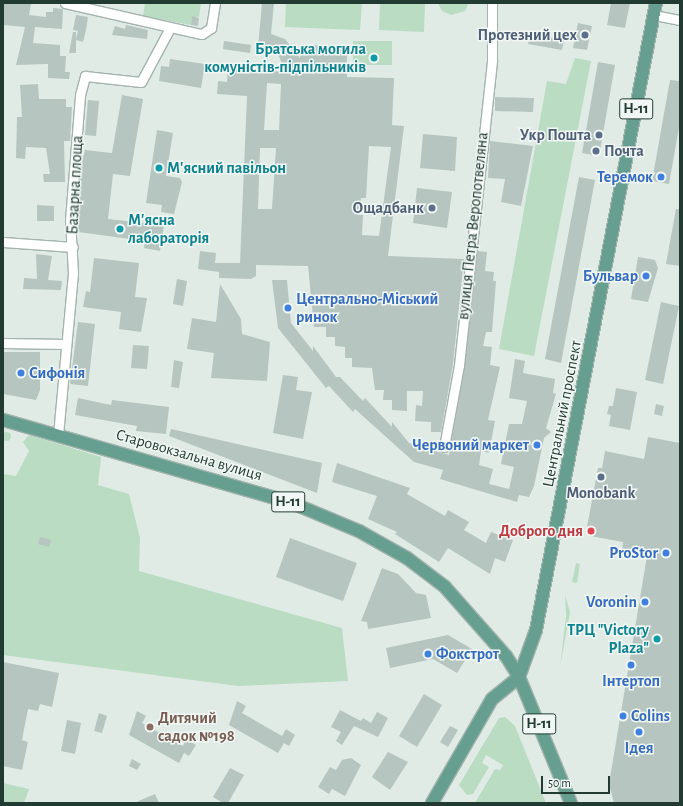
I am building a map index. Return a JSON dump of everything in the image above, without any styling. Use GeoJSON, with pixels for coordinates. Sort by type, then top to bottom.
{"type":"FeatureCollection","features":[{"type":"Feature","properties":{"kind":"main road","name":"Центральний проспект"},"geometry":{"type":"LineString","coordinates":[[520,677],[537,622],[656,3]]}},
{"type":"Feature","properties":{"kind":"main road","name":"Старовокзальна вулиця"},"geometry":{"type":"LineString","coordinates":[[3,420],[245,487],[324,516],[383,544],[444,587],[494,642],[520,677]]}},
{"type":"Feature","properties":{"kind":"main road"},"geometry":{"type":"LineString","coordinates":[[432,803],[492,699],[520,677]]}},
{"type":"Feature","properties":{"kind":"main road","name":"Н-11"},"geometry":{"type":"LineString","coordinates":[[520,677],[571,803]]}},
{"type":"Feature","properties":{"kind":"street"},"geometry":{"type":"LineString","coordinates":[[65,3],[170,28],[205,34],[210,28],[215,3]]}},
{"type":"Feature","properties":{"kind":"street","name":"вулиця Петра Веропотвеляна"},"geometry":{"type":"LineString","coordinates":[[444,447],[459,365],[469,244],[492,60],[492,3]]}},
{"type":"Feature","properties":{"kind":"street"},"geometry":{"type":"LineString","coordinates":[[654,15],[680,20]]}},
{"type":"Feature","properties":{"kind":"street","name":"Базарна площа"},"geometry":{"type":"LineString","coordinates":[[58,435],[73,247],[70,220],[80,95],[85,76],[141,82],[170,28]]}},
{"type":"Feature","properties":{"kind":"street"},"geometry":{"type":"LineString","coordinates":[[3,242],[73,247]]}},
{"type":"Feature","properties":{"kind":"street"},"geometry":{"type":"LineString","coordinates":[[3,343],[66,344]]}},
{"type":"Feature","properties":{"kind":"green space"},"geometry":{"type":"Polygon","coordinates":[[[145,3],[201,3],[199,17],[192,17],[191,25],[143,16],[145,3]]]}},
{"type":"Feature","properties":{"kind":"green space"},"geometry":{"type":"Polygon","coordinates":[[[286,3],[362,3],[360,30],[285,27],[286,3]]]}},
{"type":"Feature","properties":{"kind":"green space"},"geometry":{"type":"Polygon","coordinates":[[[380,3],[425,3],[424,32],[379,30],[380,3]]]}},
{"type":"Feature","properties":{"kind":"green space"},"geometry":{"type":"Polygon","coordinates":[[[438,3],[469,3],[465,11],[451,15],[442,11],[438,3]]]}},
{"type":"Feature","properties":{"kind":"green space"},"geometry":{"type":"Polygon","coordinates":[[[353,41],[392,41],[392,65],[353,65],[353,41]]]}},
{"type":"Feature","properties":{"kind":"green space"},"geometry":{"type":"Polygon","coordinates":[[[575,58],[591,61],[534,356],[499,349],[547,81],[566,84],[575,58]]]}},
{"type":"Feature","properties":{"kind":"green space"},"geometry":{"type":"Polygon","coordinates":[[[6,431],[11,436],[6,441],[1,436],[6,431]]]}},
{"type":"Feature","properties":{"kind":"green space"},"geometry":{"type":"Polygon","coordinates":[[[29,435],[101,457],[98,485],[129,494],[140,538],[139,571],[342,628],[348,681],[238,686],[3,655],[3,474],[16,476],[29,451],[23,442],[29,435]]]}},
{"type":"Feature","properties":{"kind":"green space"},"geometry":{"type":"Polygon","coordinates":[[[576,563],[580,564],[577,583],[572,582],[576,563]]]}},
{"type":"Feature","properties":{"kind":"green space"},"geometry":{"type":"Polygon","coordinates":[[[565,595],[570,612],[560,667],[566,616],[565,595]]]}},
{"type":"Feature","properties":{"kind":"green space"},"geometry":{"type":"Polygon","coordinates":[[[505,717],[515,726],[546,803],[475,803],[495,769],[500,770],[503,765],[486,755],[482,763],[489,767],[473,794],[467,795],[459,785],[499,718],[505,717]]]}},
{"type":"Feature","properties":{"kind":"green space"},"geometry":{"type":"Polygon","coordinates":[[[3,783],[29,789],[24,803],[3,803],[3,783]]]}},
{"type":"Feature","properties":{"kind":"building"},"geometry":{"type":"Polygon","coordinates":[[[262,3],[274,3],[271,34],[285,39],[300,58],[301,45],[347,46],[347,77],[394,78],[392,125],[404,126],[388,256],[464,259],[453,364],[441,432],[431,432],[431,422],[415,421],[416,405],[422,406],[423,391],[407,391],[407,411],[392,410],[392,400],[383,400],[384,390],[375,390],[372,368],[352,367],[352,358],[345,358],[345,347],[335,346],[335,337],[326,337],[326,327],[314,327],[308,266],[256,265],[256,276],[251,279],[219,278],[219,272],[198,269],[200,251],[216,253],[215,263],[240,263],[247,96],[217,94],[218,81],[227,82],[228,68],[285,72],[277,51],[258,47],[262,3]],[[267,83],[264,130],[279,130],[281,84],[267,83]],[[369,146],[366,198],[361,198],[359,215],[363,215],[362,235],[379,236],[391,147],[369,146]],[[260,148],[258,209],[272,209],[276,148],[260,148]]]}},
{"type":"Feature","properties":{"kind":"building"},"geometry":{"type":"Polygon","coordinates":[[[611,3],[630,3],[625,28],[607,25],[611,3]]]}},
{"type":"Feature","properties":{"kind":"building"},"geometry":{"type":"Polygon","coordinates":[[[3,4],[31,4],[29,15],[46,17],[46,12],[53,12],[53,8],[63,9],[62,29],[35,27],[33,43],[60,45],[60,56],[66,56],[65,72],[70,72],[69,79],[48,78],[48,64],[16,65],[25,27],[3,25],[3,4]]]}},
{"type":"Feature","properties":{"kind":"building"},"geometry":{"type":"Polygon","coordinates":[[[76,15],[88,17],[86,30],[83,42],[76,40],[76,53],[69,53],[73,32],[76,32],[76,39],[78,31],[73,30],[76,15]]]}},
{"type":"Feature","properties":{"kind":"building"},"geometry":{"type":"Polygon","coordinates":[[[192,16],[199,18],[198,26],[191,25],[192,16]]]}},
{"type":"Feature","properties":{"kind":"building"},"geometry":{"type":"Polygon","coordinates":[[[578,23],[592,26],[587,50],[573,48],[578,23]]]}},
{"type":"Feature","properties":{"kind":"building"},"geometry":{"type":"Polygon","coordinates":[[[126,25],[148,30],[147,39],[112,35],[115,26],[125,29],[126,25]]]}},
{"type":"Feature","properties":{"kind":"building"},"geometry":{"type":"Polygon","coordinates":[[[530,34],[564,40],[562,50],[528,44],[530,34]]]}},
{"type":"Feature","properties":{"kind":"building"},"geometry":{"type":"Polygon","coordinates":[[[224,41],[251,45],[250,53],[223,49],[224,41]]]}},
{"type":"Feature","properties":{"kind":"building"},"geometry":{"type":"Polygon","coordinates":[[[170,59],[205,64],[201,88],[159,81],[161,66],[169,67],[170,59]]]}},
{"type":"Feature","properties":{"kind":"building"},"geometry":{"type":"Polygon","coordinates":[[[598,62],[615,65],[599,156],[582,153],[598,62]]]}},
{"type":"Feature","properties":{"kind":"building"},"geometry":{"type":"Polygon","coordinates":[[[670,80],[680,81],[680,122],[669,184],[652,181],[670,80]]]}},
{"type":"Feature","properties":{"kind":"building"},"geometry":{"type":"Polygon","coordinates":[[[38,84],[39,99],[66,99],[66,107],[72,107],[70,141],[64,141],[65,182],[44,182],[43,174],[50,174],[46,148],[26,147],[25,159],[16,158],[17,117],[22,117],[20,85],[38,84]]]}},
{"type":"Feature","properties":{"kind":"building"},"geometry":{"type":"Polygon","coordinates":[[[122,95],[143,99],[130,176],[113,174],[108,219],[164,225],[160,251],[144,248],[145,241],[78,232],[80,170],[85,150],[112,153],[122,95]]]}},
{"type":"Feature","properties":{"kind":"building"},"geometry":{"type":"Polygon","coordinates":[[[495,97],[534,98],[533,112],[495,111],[495,97]]]}},
{"type":"Feature","properties":{"kind":"building"},"geometry":{"type":"Polygon","coordinates":[[[88,100],[99,101],[96,136],[85,135],[88,100]]]}},
{"type":"Feature","properties":{"kind":"building","name":"М'ясний павільон"},"geometry":{"type":"Polygon","coordinates":[[[157,130],[173,133],[166,176],[180,178],[182,182],[174,214],[161,212],[162,205],[146,203],[157,130]]]}},
{"type":"Feature","properties":{"kind":"building"},"geometry":{"type":"Polygon","coordinates":[[[423,134],[457,137],[455,171],[420,168],[423,134]]]}},
{"type":"Feature","properties":{"kind":"building"},"geometry":{"type":"Polygon","coordinates":[[[490,141],[533,146],[521,206],[501,202],[505,179],[488,178],[490,141]]]}},
{"type":"Feature","properties":{"kind":"building"},"geometry":{"type":"Polygon","coordinates":[[[579,177],[595,180],[561,363],[545,359],[579,177]]]}},
{"type":"Feature","properties":{"kind":"building","name":"Ощадбанк"},"geometry":{"type":"Polygon","coordinates":[[[417,188],[452,192],[447,228],[413,223],[417,188]]]}},
{"type":"Feature","properties":{"kind":"building"},"geometry":{"type":"Polygon","coordinates":[[[37,205],[54,206],[54,221],[37,221],[37,205]]]}},
{"type":"Feature","properties":{"kind":"building"},"geometry":{"type":"Polygon","coordinates":[[[676,209],[680,209],[680,266],[666,264],[676,209]]]}},
{"type":"Feature","properties":{"kind":"building"},"geometry":{"type":"Polygon","coordinates":[[[477,251],[487,252],[485,271],[494,272],[493,281],[496,281],[492,332],[486,332],[483,346],[492,347],[490,365],[500,367],[488,420],[495,421],[489,453],[481,451],[479,465],[493,469],[489,484],[509,489],[514,467],[501,464],[509,424],[522,424],[527,401],[509,398],[515,359],[525,361],[523,373],[555,379],[553,393],[556,394],[546,428],[551,432],[544,438],[534,486],[529,497],[519,495],[517,502],[440,479],[443,470],[414,462],[355,409],[353,412],[329,386],[326,388],[278,328],[272,280],[287,280],[291,323],[313,351],[313,346],[336,377],[340,377],[363,401],[365,398],[392,427],[392,422],[409,443],[449,455],[465,366],[477,251]]]}},
{"type":"Feature","properties":{"kind":"building"},"geometry":{"type":"Polygon","coordinates":[[[36,254],[52,256],[48,280],[62,281],[61,290],[23,289],[24,278],[37,279],[36,254]]]}},
{"type":"Feature","properties":{"kind":"building","name":"Бульвар"},"geometry":{"type":"Polygon","coordinates":[[[638,257],[655,260],[658,268],[648,302],[631,299],[638,257]]]}},
{"type":"Feature","properties":{"kind":"building"},"geometry":{"type":"Polygon","coordinates":[[[94,258],[139,263],[135,297],[147,298],[141,332],[119,329],[121,312],[83,307],[86,291],[90,292],[94,258]]]}},
{"type":"Feature","properties":{"kind":"building"},"geometry":{"type":"Polygon","coordinates":[[[177,279],[187,281],[183,306],[173,304],[177,279]]]}},
{"type":"Feature","properties":{"kind":"building"},"geometry":{"type":"Polygon","coordinates":[[[220,284],[241,319],[242,334],[270,342],[267,381],[211,378],[214,353],[187,349],[192,318],[216,322],[220,284]]]}},
{"type":"Feature","properties":{"kind":"building"},"geometry":{"type":"Polygon","coordinates":[[[661,302],[679,306],[663,384],[645,380],[661,302]]]}},
{"type":"Feature","properties":{"kind":"building"},"geometry":{"type":"Polygon","coordinates":[[[78,322],[95,324],[88,386],[70,384],[78,322]]]}},
{"type":"Feature","properties":{"kind":"building"},"geometry":{"type":"Polygon","coordinates":[[[133,345],[149,346],[147,369],[131,368],[133,345]]]}},
{"type":"Feature","properties":{"kind":"building","name":"Сифонія"},"geometry":{"type":"Polygon","coordinates":[[[3,352],[40,352],[40,390],[36,400],[3,394],[3,352]]]}},
{"type":"Feature","properties":{"kind":"building"},"geometry":{"type":"Polygon","coordinates":[[[174,360],[183,362],[179,388],[171,387],[174,360]]]}},
{"type":"Feature","properties":{"kind":"building"},"geometry":{"type":"Polygon","coordinates":[[[283,375],[298,377],[296,390],[312,392],[303,439],[273,433],[283,375]]]}},
{"type":"Feature","properties":{"kind":"building"},"geometry":{"type":"Polygon","coordinates":[[[616,388],[637,392],[630,430],[609,426],[611,415],[607,414],[609,406],[613,406],[616,388]]]}},
{"type":"Feature","properties":{"kind":"building"},"geometry":{"type":"Polygon","coordinates":[[[78,398],[111,405],[112,400],[169,407],[166,434],[136,431],[137,426],[75,415],[78,398]]]}},
{"type":"Feature","properties":{"kind":"building"},"geometry":{"type":"Polygon","coordinates":[[[656,404],[664,406],[662,416],[654,414],[656,404]]]}},
{"type":"Feature","properties":{"kind":"building"},"geometry":{"type":"Polygon","coordinates":[[[171,429],[322,463],[317,493],[169,436],[171,429]]]}},
{"type":"Feature","properties":{"kind":"building","name":"ТРЦ \"Victory Plaza\""},"geometry":{"type":"Polygon","coordinates":[[[648,437],[680,443],[680,803],[614,803],[609,784],[647,556],[622,552],[623,542],[590,536],[591,527],[587,527],[598,468],[602,468],[605,451],[644,459],[648,437]]]}},
{"type":"Feature","properties":{"kind":"building"},"geometry":{"type":"Polygon","coordinates":[[[337,463],[410,488],[407,494],[445,516],[448,510],[469,522],[464,530],[486,543],[491,532],[513,540],[505,562],[495,558],[490,574],[448,548],[439,562],[395,534],[397,532],[368,519],[377,496],[332,482],[337,463]]]}},
{"type":"Feature","properties":{"kind":"building"},"geometry":{"type":"Polygon","coordinates":[[[40,537],[51,540],[49,547],[38,544],[40,537]]]}},
{"type":"Feature","properties":{"kind":"building"},"geometry":{"type":"Polygon","coordinates":[[[290,538],[357,563],[343,601],[276,577],[290,538]]]}},
{"type":"Feature","properties":{"kind":"building"},"geometry":{"type":"Polygon","coordinates":[[[382,568],[398,574],[416,593],[426,595],[431,618],[368,629],[367,622],[361,621],[382,568]]]}},
{"type":"Feature","properties":{"kind":"building","name":"Фокстрот"},"geometry":{"type":"Polygon","coordinates":[[[448,635],[472,649],[457,673],[433,659],[390,668],[386,648],[448,635]]]}},
{"type":"Feature","properties":{"kind":"building"},"geometry":{"type":"Polygon","coordinates":[[[3,662],[59,673],[52,707],[40,704],[38,711],[28,709],[22,740],[28,742],[22,770],[3,766],[3,662]]]}},
{"type":"Feature","properties":{"kind":"building"},"geometry":{"type":"Polygon","coordinates":[[[424,694],[442,705],[417,747],[399,736],[424,694]]]}},
{"type":"Feature","properties":{"kind":"building"},"geometry":{"type":"Polygon","coordinates":[[[237,701],[246,706],[242,713],[282,736],[286,729],[295,735],[289,746],[284,743],[278,753],[229,725],[237,701]]]}},
{"type":"Feature","properties":{"kind":"building"},"geometry":{"type":"Polygon","coordinates":[[[340,710],[361,721],[363,718],[371,723],[377,712],[388,718],[378,737],[354,726],[342,745],[336,741],[341,732],[331,727],[340,710]]]}},
{"type":"Feature","properties":{"kind":"building"},"geometry":{"type":"Polygon","coordinates":[[[137,711],[146,716],[142,723],[183,746],[186,739],[196,745],[189,756],[184,753],[179,763],[129,735],[137,711]]]}},
{"type":"Feature","properties":{"kind":"building"},"geometry":{"type":"Polygon","coordinates":[[[99,713],[107,716],[102,733],[94,731],[99,713]]]}},
{"type":"Feature","properties":{"kind":"building"},"geometry":{"type":"Polygon","coordinates":[[[67,720],[81,723],[75,754],[61,751],[67,720]]]}},
{"type":"Feature","properties":{"kind":"building"},"geometry":{"type":"Polygon","coordinates":[[[450,726],[458,730],[448,747],[440,742],[450,726]]]}},
{"type":"Feature","properties":{"kind":"building"},"geometry":{"type":"Polygon","coordinates":[[[388,752],[408,762],[390,790],[372,777],[388,752]]]}},
{"type":"Feature","properties":{"kind":"building"},"geometry":{"type":"Polygon","coordinates":[[[351,758],[361,765],[345,796],[332,789],[329,794],[318,787],[330,767],[336,770],[342,760],[351,758]]]}},
{"type":"Feature","properties":{"kind":"building"},"geometry":{"type":"Polygon","coordinates":[[[132,759],[141,764],[137,770],[129,766],[132,759]]]}},
{"type":"Feature","properties":{"kind":"building"},"geometry":{"type":"Polygon","coordinates":[[[230,768],[244,775],[228,803],[223,803],[213,797],[230,768]]]}},
{"type":"Feature","properties":{"kind":"building"},"geometry":{"type":"Polygon","coordinates":[[[155,794],[159,803],[134,803],[155,794]]]}},
{"type":"Feature","properties":{"kind":"place","name":"Протезний цех"},"geometry":{"type":"Point","coordinates":[585,35]}},
{"type":"Feature","properties":{"kind":"place","name":"Братська могила комуністів-підпільників"},"geometry":{"type":"Point","coordinates":[374,58]}},
{"type":"Feature","properties":{"kind":"place","name":"Укр Пошта"},"geometry":{"type":"Point","coordinates":[599,135]}},
{"type":"Feature","properties":{"kind":"place","name":"Почта"},"geometry":{"type":"Point","coordinates":[596,151]}},
{"type":"Feature","properties":{"kind":"place","name":"М'ясний павільон"},"geometry":{"type":"Point","coordinates":[159,168]}},
{"type":"Feature","properties":{"kind":"place","name":"Теремок"},"geometry":{"type":"Point","coordinates":[661,177]}},
{"type":"Feature","properties":{"kind":"place","name":"Ощадбанк"},"geometry":{"type":"Point","coordinates":[432,208]}},
{"type":"Feature","properties":{"kind":"place","name":"М'ясна лабораторія"},"geometry":{"type":"Point","coordinates":[120,229]}},
{"type":"Feature","properties":{"kind":"place","name":"Бульвар"},"geometry":{"type":"Point","coordinates":[646,276]}},
{"type":"Feature","properties":{"kind":"place","name":"Центрально-Міський ринок"},"geometry":{"type":"Point","coordinates":[288,308]}},
{"type":"Feature","properties":{"kind":"place","name":"Сифонія"},"geometry":{"type":"Point","coordinates":[21,373]}},
{"type":"Feature","properties":{"kind":"place","name":"Червоний маркет"},"geometry":{"type":"Point","coordinates":[537,445]}},
{"type":"Feature","properties":{"kind":"place","name":"Monobank"},"geometry":{"type":"Point","coordinates":[601,477]}},
{"type":"Feature","properties":{"kind":"place","name":"Доброго дня"},"geometry":{"type":"Point","coordinates":[591,531]}},
{"type":"Feature","properties":{"kind":"place","name":"ProStor"},"geometry":{"type":"Point","coordinates":[666,553]}},
{"type":"Feature","properties":{"kind":"place","name":"Voronin"},"geometry":{"type":"Point","coordinates":[645,602]}},
{"type":"Feature","properties":{"kind":"place","name":"ТРЦ \"Victory Plaza\""},"geometry":{"type":"Point","coordinates":[657,639]}},
{"type":"Feature","properties":{"kind":"place","name":"Фокстрот"},"geometry":{"type":"Point","coordinates":[428,654]}},
{"type":"Feature","properties":{"kind":"place","name":"Інтертоп"},"geometry":{"type":"Point","coordinates":[631,665]}},
{"type":"Feature","properties":{"kind":"place","name":"Colins"},"geometry":{"type":"Point","coordinates":[623,716]}},
{"type":"Feature","properties":{"kind":"place","name":"Дитячий садок №198"},"geometry":{"type":"Point","coordinates":[150,727]}},
{"type":"Feature","properties":{"kind":"place","name":"Ідея"},"geometry":{"type":"Point","coordinates":[639,732]}}]}
